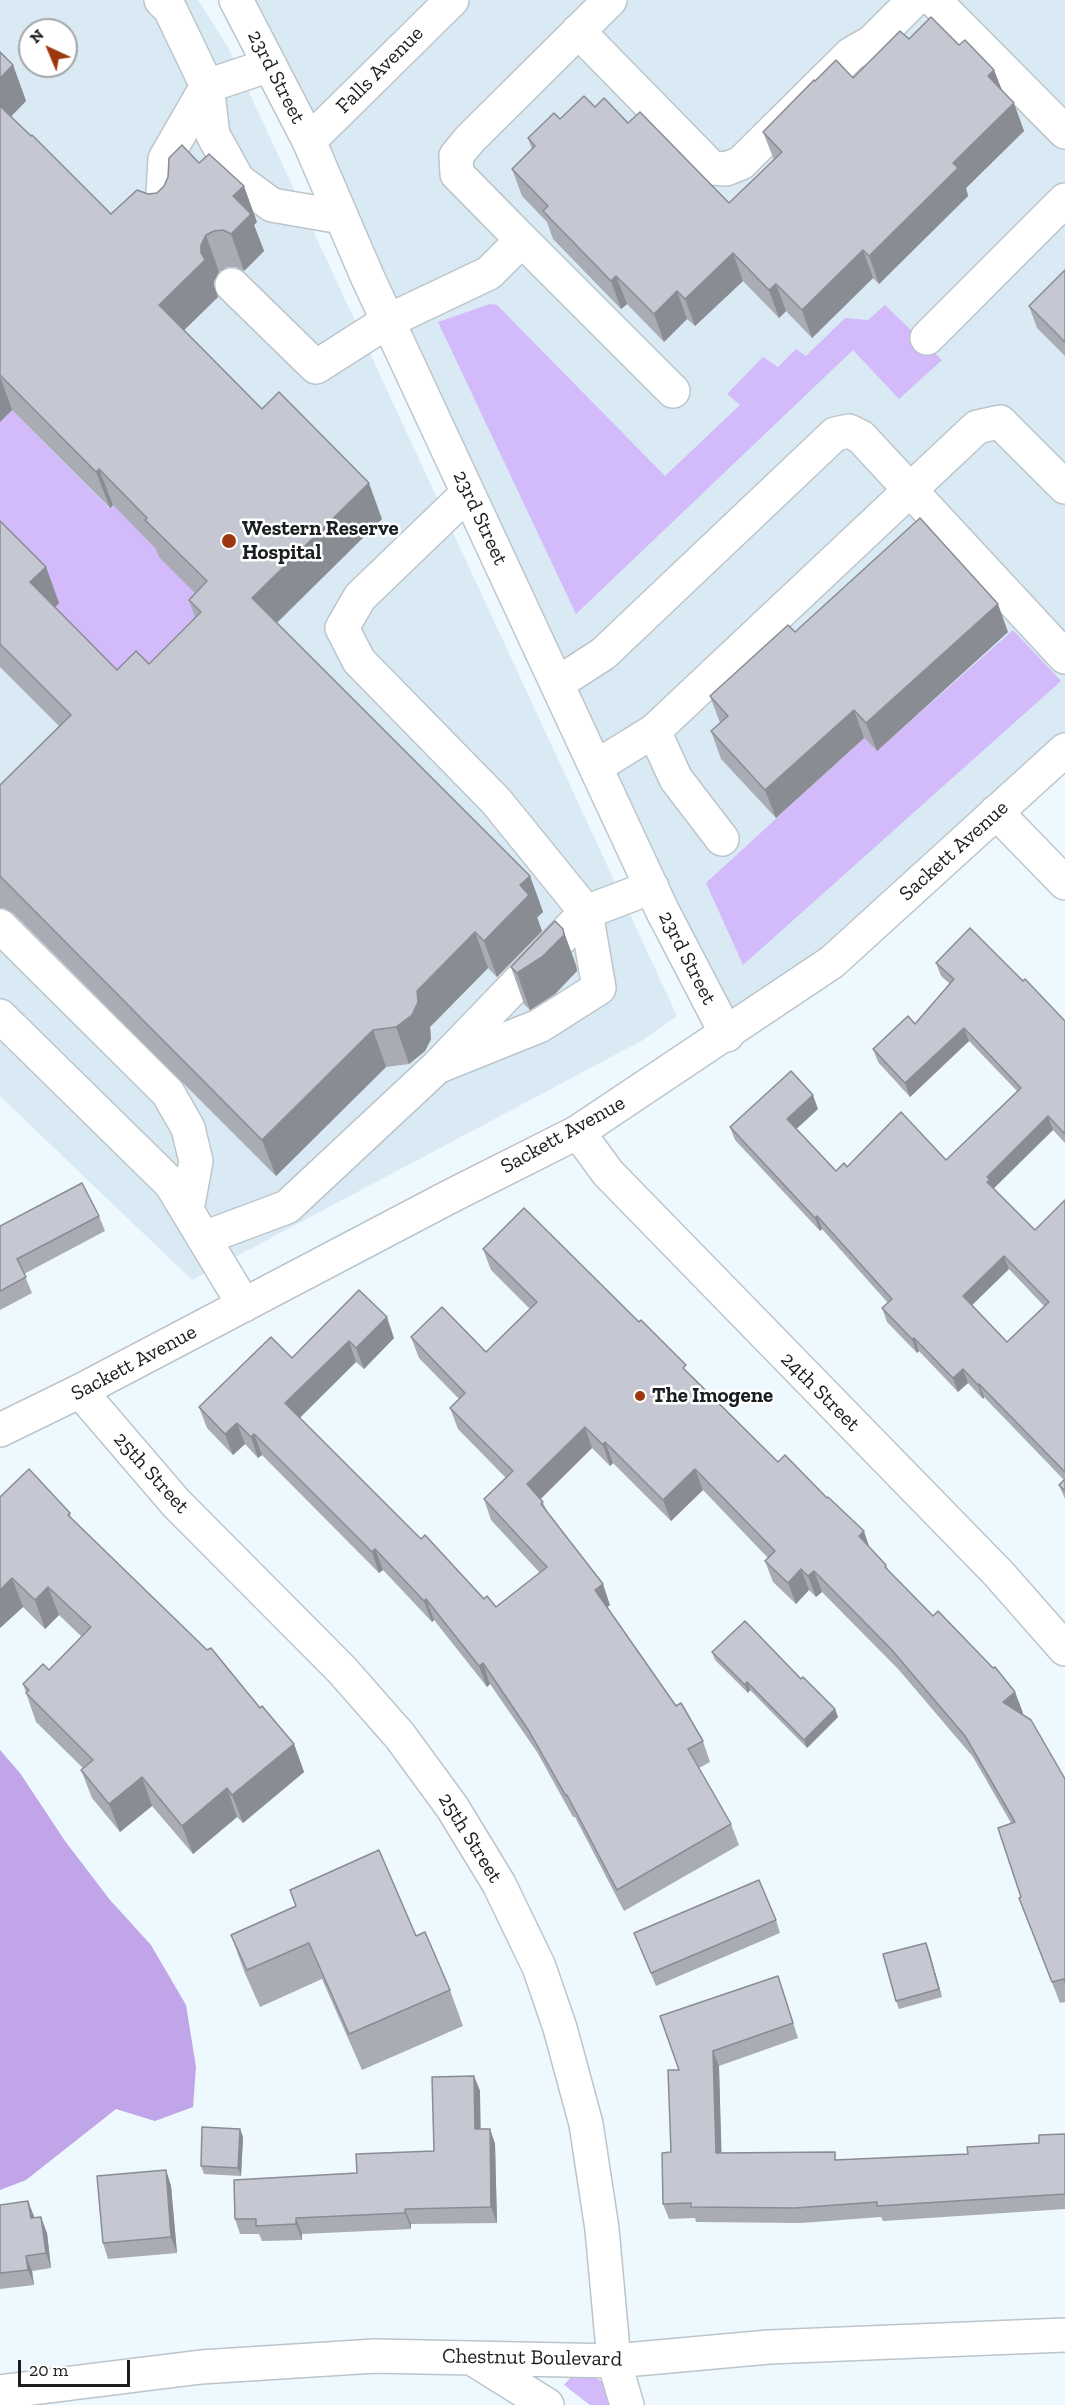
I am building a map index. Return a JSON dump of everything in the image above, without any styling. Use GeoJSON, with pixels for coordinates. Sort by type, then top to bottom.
{"type":"FeatureCollection","features":[{"type":"Feature","properties":{"kind":"street"},"geometry":{"type":"LineString","coordinates":[[161,0],[170,9],[207,86],[213,135],[238,180],[272,205],[341,217]]}},
{"type":"Feature","properties":{"kind":"street","name":"23rd Street"},"geometry":{"type":"LineString","coordinates":[[236,0],[309,141],[388,321],[597,766],[651,887],[727,1035]]}},
{"type":"Feature","properties":{"kind":"street","name":"Falls Avenue"},"geometry":{"type":"LineString","coordinates":[[309,141],[452,0]]}},
{"type":"Feature","properties":{"kind":"street"},"geometry":{"type":"LineString","coordinates":[[610,0],[470,139],[456,156],[457,174],[673,391]]}},
{"type":"Feature","properties":{"kind":"street"},"geometry":{"type":"LineString","coordinates":[[578,31],[712,168],[726,169],[741,163],[851,54],[872,42],[914,0]]}},
{"type":"Feature","properties":{"kind":"street"},"geometry":{"type":"LineString","coordinates":[[934,0],[1065,132]]}},
{"type":"Feature","properties":{"kind":"street"},"geometry":{"type":"LineString","coordinates":[[162,212],[165,159],[207,86],[270,65]]}},
{"type":"Feature","properties":{"kind":"street"},"geometry":{"type":"LineString","coordinates":[[927,338],[1065,200]]}},
{"type":"Feature","properties":{"kind":"street"},"geometry":{"type":"LineString","coordinates":[[232,285],[316,367],[388,321],[489,273],[522,240]]}},
{"type":"Feature","properties":{"kind":"street"},"geometry":{"type":"LineString","coordinates":[[597,766],[654,731],[977,427],[1000,422],[1065,487]]}},
{"type":"Feature","properties":{"kind":"street"},"geometry":{"type":"LineString","coordinates":[[558,683],[603,654],[835,434],[849,431],[861,437],[1065,657]]}},
{"type":"Feature","properties":{"kind":"street"},"geometry":{"type":"LineString","coordinates":[[437,1067],[539,1026],[599,988],[586,912],[496,801],[359,661],[342,628],[360,597],[468,493]]}},
{"type":"Feature","properties":{"kind":"street"},"geometry":{"type":"LineString","coordinates":[[654,731],[676,779],[722,839]]}},
{"type":"Feature","properties":{"kind":"street","name":"Sackett Avenue"},"geometry":{"type":"LineString","coordinates":[[0,1430],[80,1391],[449,1197],[579,1132],[727,1035],[832,962],[1065,750]]}},
{"type":"Feature","properties":{"kind":"street"},"geometry":{"type":"LineString","coordinates":[[996,812],[1065,883]]}},
{"type":"Feature","properties":{"kind":"street"},"geometry":{"type":"LineString","coordinates":[[204,1239],[286,1207],[437,1067],[586,912],[651,887]]}},
{"type":"Feature","properties":{"kind":"street"},"geometry":{"type":"LineString","coordinates":[[0,926],[168,1092],[188,1128],[196,1161],[187,1210]]}},
{"type":"Feature","properties":{"kind":"street"},"geometry":{"type":"LineString","coordinates":[[0,1016],[171,1184],[243,1305]]}},
{"type":"Feature","properties":{"kind":"street","name":"24th Street"},"geometry":{"type":"LineString","coordinates":[[579,1132],[608,1173],[999,1574],[1065,1649]]}},
{"type":"Feature","properties":{"kind":"street","name":"25th Street"},"geometry":{"type":"LineString","coordinates":[[80,1391],[176,1503],[342,1670],[400,1736],[452,1807],[500,1884],[542,1978],[560,2028],[586,2124],[602,2229],[614,2361],[627,2405]]}},
{"type":"Feature","properties":{"kind":"street","name":"Chestnut Boulevard"},"geometry":{"type":"LineString","coordinates":[[0,2392],[209,2366],[375,2356],[614,2361],[769,2347],[1065,2335]]}},
{"type":"Feature","properties":{"kind":"street"},"geometry":{"type":"LineString","coordinates":[[471,2358],[547,2405]]}},
{"type":"Feature","properties":{"kind":"shaded area","name":"Western Reserve Hospital"},"geometry":{"type":"Polygon","coordinates":[[[0,0],[198,0],[229,49],[677,1016],[643,1040],[192,1280],[0,1096],[0,0]]]}},
{"type":"Feature","properties":{"kind":"shaded area"},"geometry":{"type":"Polygon","coordinates":[[[236,0],[1065,0],[1065,750],[727,1035],[236,0]]]}},
{"type":"Feature","properties":{"kind":"shaded area"},"geometry":{"type":"Polygon","coordinates":[[[490,304],[497,305],[665,476],[740,405],[727,394],[763,357],[778,367],[796,349],[806,356],[845,318],[868,320],[885,305],[942,360],[899,399],[853,350],[576,614],[438,322],[490,304]]]}},
{"type":"Feature","properties":{"kind":"shaded area"},"geometry":{"type":"Polygon","coordinates":[[[12,410],[109,508],[113,505],[161,554],[258,573],[131,706],[44,619],[59,603],[0,544],[0,422],[12,410]]]}},
{"type":"Feature","properties":{"kind":"shaded area"},"geometry":{"type":"Polygon","coordinates":[[[1013,630],[1061,681],[743,965],[706,883],[864,738],[877,751],[1013,630]]]}},
{"type":"Feature","properties":{"kind":"shaded area"},"geometry":{"type":"Polygon","coordinates":[[[0,1750],[20,1773],[65,1841],[110,1900],[151,1945],[186,2005],[196,2067],[193,2107],[155,2121],[116,2109],[26,2180],[0,2190],[0,1750]]]}},
{"type":"Feature","properties":{"kind":"shaded area"},"geometry":{"type":"Polygon","coordinates":[[[571,2377],[596,2378],[607,2384],[614,2405],[590,2405],[564,2385],[571,2377]]]}},
{"type":"Feature","properties":{"kind":"building"},"geometry":{"type":"Polygon","coordinates":[[[931,17],[959,45],[965,40],[994,70],[988,76],[1014,103],[953,163],[958,168],[869,256],[863,250],[802,310],[776,284],[769,290],[733,253],[685,299],[677,291],[654,314],[616,276],[611,281],[543,211],[548,206],[512,169],[535,146],[528,138],[554,113],[560,119],[584,96],[595,107],[604,98],[628,123],[640,112],[729,203],[782,152],[763,132],[814,80],[836,60],[853,78],[900,31],[909,39],[931,17]]]}},
{"type":"Feature","properties":{"kind":"building"},"geometry":{"type":"Polygon","coordinates":[[[0,52],[13,65],[0,78],[0,52]]]}},
{"type":"Feature","properties":{"kind":"building"},"geometry":{"type":"Polygon","coordinates":[[[0,106],[111,214],[137,190],[148,194],[157,193],[164,186],[168,177],[169,158],[182,145],[199,163],[209,154],[244,186],[233,196],[251,214],[231,234],[223,230],[206,235],[201,245],[201,253],[205,260],[159,305],[262,409],[279,392],[369,483],[252,598],[530,876],[520,885],[529,895],[484,941],[475,932],[417,991],[418,1002],[412,1015],[396,1027],[373,1030],[262,1140],[0,876],[0,785],[71,715],[0,644],[0,521],[46,567],[30,582],[117,670],[136,651],[149,664],[201,612],[189,600],[207,581],[145,520],[147,518],[99,469],[96,472],[0,375],[0,106]]]}},
{"type":"Feature","properties":{"kind":"building"},"geometry":{"type":"Polygon","coordinates":[[[1065,270],[1065,342],[1029,306],[1065,270]]]}},
{"type":"Feature","properties":{"kind":"building"},"geometry":{"type":"Polygon","coordinates":[[[920,518],[998,604],[866,723],[854,710],[765,790],[711,731],[728,716],[710,696],[788,625],[795,632],[920,518]]]}},
{"type":"Feature","properties":{"kind":"building"},"geometry":{"type":"Polygon","coordinates":[[[555,921],[563,929],[564,935],[542,957],[517,973],[511,967],[555,921]]]}},
{"type":"Feature","properties":{"kind":"building"},"geometry":{"type":"Polygon","coordinates":[[[970,928],[1023,981],[1025,979],[1065,1021],[1065,1134],[1048,1116],[987,1177],[990,1180],[987,1182],[1035,1230],[1065,1200],[1065,1472],[963,1369],[953,1378],[914,1338],[912,1339],[882,1308],[892,1299],[817,1216],[815,1218],[730,1127],[791,1071],[813,1095],[787,1119],[836,1171],[844,1163],[847,1167],[901,1112],[946,1160],[1021,1088],[964,1028],[905,1083],[873,1049],[908,1016],[915,1024],[954,979],[936,963],[970,928]],[[1004,1256],[963,1296],[1007,1342],[1049,1302],[1004,1256]]]}},
{"type":"Feature","properties":{"kind":"building"},"geometry":{"type":"Polygon","coordinates":[[[82,1183],[99,1216],[17,1259],[26,1277],[0,1291],[0,1226],[82,1183]]]}},
{"type":"Feature","properties":{"kind":"building"},"geometry":{"type":"Polygon","coordinates":[[[524,1208],[639,1322],[641,1320],[686,1365],[683,1368],[778,1462],[785,1455],[827,1498],[864,1531],[859,1536],[886,1565],[885,1567],[933,1616],[938,1611],[993,1668],[995,1667],[1015,1692],[1003,1702],[1031,1720],[1065,1779],[1065,1982],[1064,1979],[1052,1982],[1019,1898],[1021,1897],[998,1828],[1015,1822],[965,1736],[891,1649],[814,1571],[808,1576],[801,1569],[788,1583],[765,1561],[775,1551],[695,1469],[663,1500],[605,1442],[603,1445],[585,1427],[527,1484],[543,1502],[541,1504],[603,1584],[595,1590],[676,1706],[681,1703],[703,1741],[688,1749],[731,1824],[617,1890],[567,1795],[529,1731],[483,1663],[479,1666],[426,1599],[424,1601],[375,1549],[372,1552],[254,1434],[251,1437],[237,1423],[225,1434],[199,1407],[271,1337],[292,1358],[359,1290],[387,1317],[356,1348],[349,1341],[285,1403],[421,1539],[425,1535],[484,1599],[487,1596],[496,1607],[547,1567],[484,1499],[513,1471],[450,1408],[465,1393],[411,1337],[442,1307],[486,1352],[537,1302],[483,1249],[524,1208]]]}},
{"type":"Feature","properties":{"kind":"building"},"geometry":{"type":"Polygon","coordinates":[[[29,1469],[70,1513],[68,1515],[207,1650],[211,1648],[260,1708],[262,1706],[294,1744],[232,1795],[227,1788],[182,1826],[142,1777],[109,1804],[81,1770],[93,1760],[26,1693],[29,1690],[23,1684],[43,1664],[49,1670],[91,1627],[48,1587],[35,1600],[12,1578],[0,1590],[0,1497],[29,1469]]]}},
{"type":"Feature","properties":{"kind":"building"},"geometry":{"type":"Polygon","coordinates":[[[1065,1479],[1065,1491],[1059,1485],[1065,1479]]]}},
{"type":"Feature","properties":{"kind":"building"},"geometry":{"type":"Polygon","coordinates":[[[745,1621],[801,1679],[803,1677],[835,1709],[804,1740],[747,1682],[745,1685],[712,1652],[745,1621]]]}},
{"type":"Feature","properties":{"kind":"building"},"geometry":{"type":"Polygon","coordinates":[[[379,1850],[416,1936],[425,1932],[450,1990],[349,2034],[309,1943],[247,1970],[231,1935],[296,1906],[290,1890],[379,1850]]]}},
{"type":"Feature","properties":{"kind":"building"},"geometry":{"type":"Polygon","coordinates":[[[759,1880],[776,1920],[651,1973],[634,1933],[759,1880]]]}},
{"type":"Feature","properties":{"kind":"building"},"geometry":{"type":"Polygon","coordinates":[[[926,1943],[939,1989],[896,2001],[883,1954],[926,1943]]]}},
{"type":"Feature","properties":{"kind":"building"},"geometry":{"type":"Polygon","coordinates":[[[778,1976],[793,2023],[713,2051],[716,2153],[835,2152],[835,2160],[968,2154],[967,2147],[1039,2143],[1039,2135],[1065,2134],[1065,2194],[877,2206],[877,2202],[795,2208],[691,2207],[691,2203],[663,2204],[662,2153],[671,2152],[668,2070],[679,2070],[660,2016],[778,1976]]]}},
{"type":"Feature","properties":{"kind":"building"},"geometry":{"type":"Polygon","coordinates":[[[474,2076],[475,2129],[490,2129],[491,2207],[405,2209],[405,2213],[296,2218],[296,2224],[256,2226],[256,2219],[235,2219],[234,2180],[357,2173],[356,2154],[434,2151],[432,2077],[474,2076]]]}},
{"type":"Feature","properties":{"kind":"building"},"geometry":{"type":"Polygon","coordinates":[[[202,2127],[240,2129],[238,2168],[201,2166],[202,2127]]]}},
{"type":"Feature","properties":{"kind":"building"},"geometry":{"type":"Polygon","coordinates":[[[166,2170],[171,2237],[103,2243],[97,2176],[166,2170]]]}},
{"type":"Feature","properties":{"kind":"building"},"geometry":{"type":"Polygon","coordinates":[[[28,2201],[31,2218],[41,2217],[46,2253],[26,2256],[28,2270],[0,2273],[0,2205],[28,2201]]]}},
{"type":"Feature","properties":{"kind":"place","name":"Western Reserve Hospital"},"geometry":{"type":"Point","coordinates":[229,541]}},
{"type":"Feature","properties":{"kind":"place","name":"The Imogene"},"geometry":{"type":"Point","coordinates":[640,1396]}}]}
